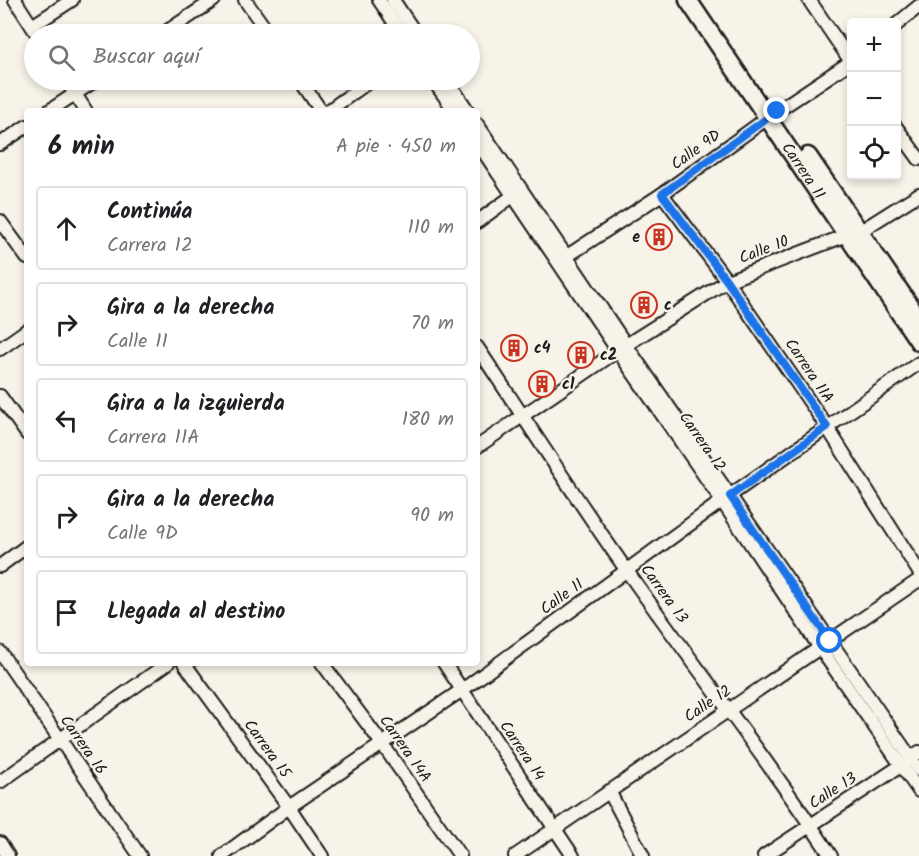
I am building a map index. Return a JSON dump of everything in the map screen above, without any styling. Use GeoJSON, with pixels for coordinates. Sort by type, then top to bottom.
{"type":"FeatureCollection","features":[{"type":"Feature","properties":{"kind":"main road","name":"Carrera 11"},"geometry":{"type":"LineString","coordinates":[[688,0],[773,115]]}},
{"type":"Feature","properties":{"kind":"main road","name":"Carrera 11"},"geometry":{"type":"LineString","coordinates":[[701,0],[773,115],[853,233],[919,342]]}},
{"type":"Feature","properties":{"kind":"main road","name":"Carrera 11"},"geometry":{"type":"LineString","coordinates":[[853,233],[919,319]]}},
{"type":"Feature","properties":{"kind":"street"},"geometry":{"type":"LineString","coordinates":[[15,0],[30,24]]}},
{"type":"Feature","properties":{"kind":"street"},"geometry":{"type":"LineString","coordinates":[[42,24],[72,0]]}},
{"type":"Feature","properties":{"kind":"street"},"geometry":{"type":"LineString","coordinates":[[178,24],[214,0]]}},
{"type":"Feature","properties":{"kind":"street"},"geometry":{"type":"LineString","coordinates":[[245,0],[262,24]]}},
{"type":"Feature","properties":{"kind":"street"},"geometry":{"type":"LineString","coordinates":[[379,0],[395,24]]}},
{"type":"Feature","properties":{"kind":"street"},"geometry":{"type":"LineString","coordinates":[[393,0],[409,24]]}},
{"type":"Feature","properties":{"kind":"street"},"geometry":{"type":"LineString","coordinates":[[809,0],[847,56]]}},
{"type":"Feature","properties":{"kind":"street"},"geometry":{"type":"LineString","coordinates":[[901,22],[919,6]]}},
{"type":"Feature","properties":{"kind":"street","name":"Calle 9D"},"geometry":{"type":"LineString","coordinates":[[562,260],[662,194],[847,65]]}},
{"type":"Feature","properties":{"kind":"street"},"geometry":{"type":"LineString","coordinates":[[73,90],[84,108]]}},
{"type":"Feature","properties":{"kind":"street"},"geometry":{"type":"LineString","coordinates":[[53,108],[80,90]]}},
{"type":"Feature","properties":{"kind":"street"},"geometry":{"type":"LineString","coordinates":[[307,90],[319,108]]}},
{"type":"Feature","properties":{"kind":"street"},"geometry":{"type":"LineString","coordinates":[[331,108],[357,90]]}},
{"type":"Feature","properties":{"kind":"street"},"geometry":{"type":"LineString","coordinates":[[440,90],[453,108]]}},
{"type":"Feature","properties":{"kind":"street"},"geometry":{"type":"LineString","coordinates":[[454,90],[466,108]]}},
{"type":"Feature","properties":{"kind":"street"},"geometry":{"type":"LineString","coordinates":[[0,144],[24,128]]}},
{"type":"Feature","properties":{"kind":"street","name":"Carrera 12"},"geometry":{"type":"LineString","coordinates":[[480,129],[562,260]]}},
{"type":"Feature","properties":{"kind":"street"},"geometry":{"type":"LineString","coordinates":[[901,133],[919,159]]}},
{"type":"Feature","properties":{"kind":"street","name":"Carrera 12"},"geometry":{"type":"LineString","coordinates":[[480,146],[562,260],[825,644],[919,770]]}},
{"type":"Feature","properties":{"kind":"street","name":"Carrera 11A"},"geometry":{"type":"LineString","coordinates":[[662,194],[727,281],[827,427],[919,572]]}},
{"type":"Feature","properties":{"kind":"street"},"geometry":{"type":"LineString","coordinates":[[480,220],[514,195]]}},
{"type":"Feature","properties":{"kind":"street","name":"Calle 10"},"geometry":{"type":"LineString","coordinates":[[480,445],[622,348],[727,281],[853,233],[919,195]]}},
{"type":"Feature","properties":{"kind":"street"},"geometry":{"type":"LineString","coordinates":[[0,221],[24,254]]}},
{"type":"Feature","properties":{"kind":"street"},"geometry":{"type":"LineString","coordinates":[[0,350],[24,332]]}},
{"type":"Feature","properties":{"kind":"street","name":"Carrera 13"},"geometry":{"type":"LineString","coordinates":[[480,352],[627,571],[729,710],[831,856]]}},
{"type":"Feature","properties":{"kind":"street","name":"Calle 11"},"geometry":{"type":"LineString","coordinates":[[222,856],[289,807],[462,690],[726,498],[919,363]]}},
{"type":"Feature","properties":{"kind":"street"},"geometry":{"type":"LineString","coordinates":[[0,396],[24,430]]}},
{"type":"Feature","properties":{"kind":"street"},"geometry":{"type":"LineString","coordinates":[[0,566],[24,548]]}},
{"type":"Feature","properties":{"kind":"street","name":"Calle 12"},"geometry":{"type":"LineString","coordinates":[[515,856],[919,580]]}},
{"type":"Feature","properties":{"kind":"street","name":"Carrera 16"},"geometry":{"type":"LineString","coordinates":[[0,652],[140,856]]}},
{"type":"Feature","properties":{"kind":"street"},"geometry":{"type":"LineString","coordinates":[[0,782],[164,666]]}},
{"type":"Feature","properties":{"kind":"street","name":"Carrera 15"},"geometry":{"type":"LineString","coordinates":[[186,666],[322,856]]}},
{"type":"Feature","properties":{"kind":"street","name":"Carrera 14A"},"geometry":{"type":"LineString","coordinates":[[324,666],[383,745],[460,856]]}},
{"type":"Feature","properties":{"kind":"street","name":"Carrera 14"},"geometry":{"type":"LineString","coordinates":[[446,666],[573,856]]}},
{"type":"Feature","properties":{"kind":"street","name":"Carrera 12"},"geometry":{"type":"LineString","coordinates":[[911,758],[919,791]]}},
{"type":"Feature","properties":{"kind":"street","name":"Calle 13"},"geometry":{"type":"LineString","coordinates":[[764,856],[911,758]]}},
{"type":"Feature","properties":{"kind":"street"},"geometry":{"type":"LineString","coordinates":[[609,791],[643,856]]}},
{"type":"Feature","properties":{"kind":"street"},"geometry":{"type":"LineString","coordinates":[[0,843],[8,856]]}},
{"type":"Feature","properties":{"kind":"place","name":"e"},"geometry":{"type":"Point","coordinates":[659,237]}},
{"type":"Feature","properties":{"kind":"place","name":"c"},"geometry":{"type":"Point","coordinates":[644,305]}},
{"type":"Feature","properties":{"kind":"place","name":"c4"},"geometry":{"type":"Point","coordinates":[514,348]}},
{"type":"Feature","properties":{"kind":"place","name":"c2"},"geometry":{"type":"Point","coordinates":[581,355]}},
{"type":"Feature","properties":{"kind":"place","name":"c1"},"geometry":{"type":"Point","coordinates":[542,384]}},
{"type":"Feature","properties":{"kind":"route"},"geometry":{"type":"LineString","coordinates":[[777,111],[662,194],[727,281],[827,427],[730,496],[830,641]]}}]}
